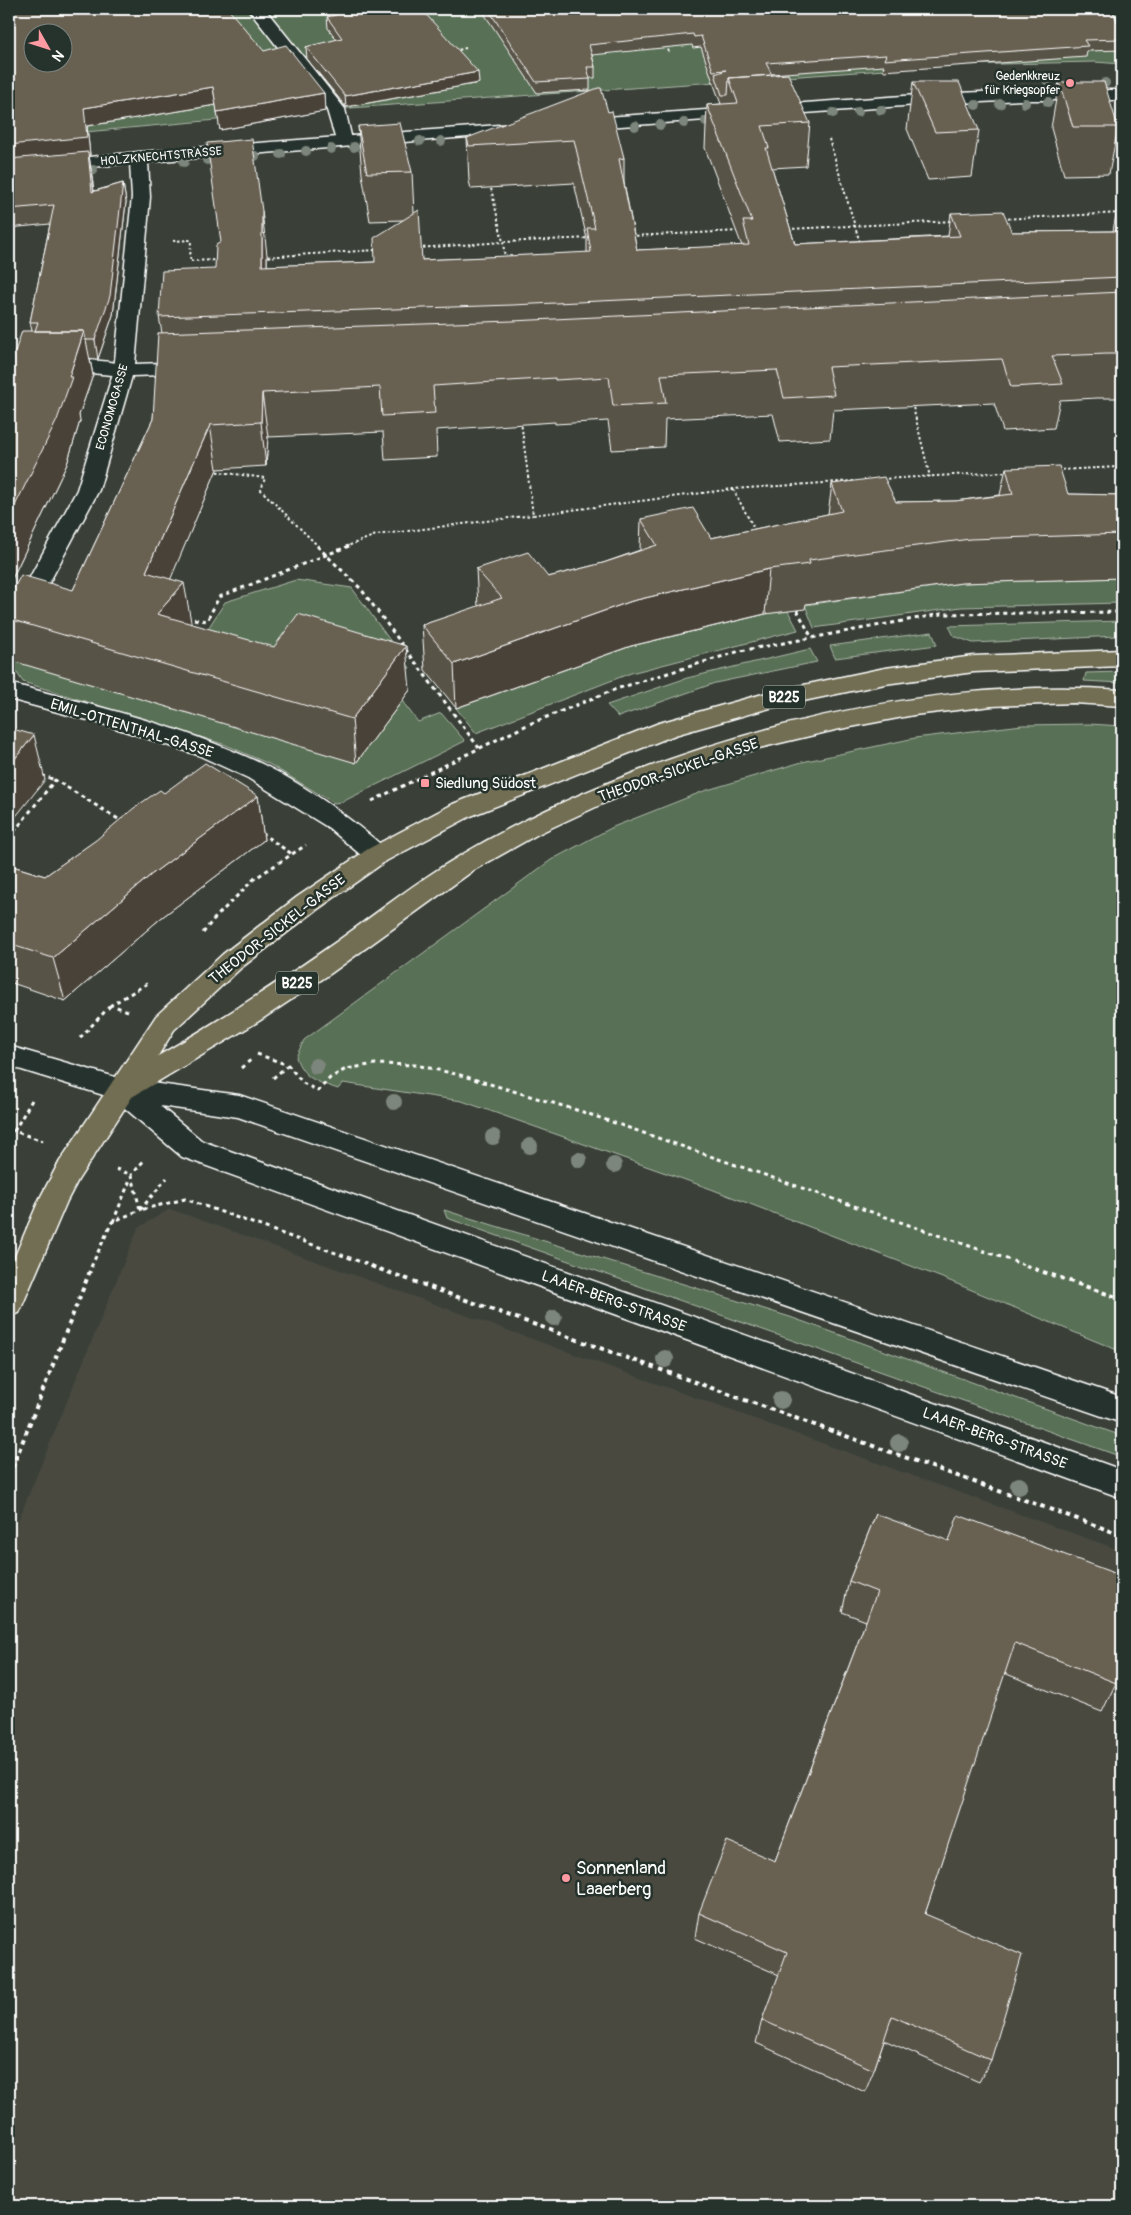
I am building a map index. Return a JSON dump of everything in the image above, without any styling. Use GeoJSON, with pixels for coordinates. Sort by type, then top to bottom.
{"type":"FeatureCollection","features":[{"type":"Feature","properties":{"kind":"main road","name":"THEODOR-SICKEL-GASSE"},"geometry":{"type":"LineString","coordinates":[[122,1090],[165,1023],[232,961],[306,904],[377,855],[462,810],[667,729],[770,700],[885,676],[974,664],[1122,658]]}},
{"type":"Feature","properties":{"kind":"main road","name":"THEODOR-SICKEL-GASSE"},"geometry":{"type":"LineString","coordinates":[[122,1090],[212,1038],[288,989],[464,865],[524,832],[613,790],[715,754],[804,729],[885,713],[986,698],[1069,694],[1122,698]]}},
{"type":"Feature","properties":{"kind":"main road","name":"B225"},"geometry":{"type":"LineString","coordinates":[[9,1304],[53,1200],[80,1153],[122,1090]]}},
{"type":"Feature","properties":{"kind":"street"},"geometry":{"type":"LineString","coordinates":[[256,9],[336,109],[344,140]]}},
{"type":"Feature","properties":{"kind":"street"},"geometry":{"type":"LineString","coordinates":[[566,125],[1022,95],[1122,95]]}},
{"type":"Feature","properties":{"kind":"street","name":"HOLZKNECHTSTRASSE"},"geometry":{"type":"LineString","coordinates":[[9,170],[344,140],[546,126]]}},
{"type":"Feature","properties":{"kind":"street","name":"ECONOMOGASSE"},"geometry":{"type":"LineString","coordinates":[[9,637],[88,490],[124,370],[140,197],[140,157]]}},
{"type":"Feature","properties":{"kind":"street"},"geometry":{"type":"LineString","coordinates":[[9,367],[90,367],[124,370],[214,367]]}},
{"type":"Feature","properties":{"kind":"street","name":"EMIL-OTTENTHAL-GASSE"},"geometry":{"type":"LineString","coordinates":[[9,691],[113,719],[214,752],[257,772],[338,822],[377,855]]}},
{"type":"Feature","properties":{"kind":"street","name":"LAAER-BERG-STRASSE"},"geometry":{"type":"LineString","coordinates":[[9,1056],[122,1090],[239,1106],[1122,1410]]}},
{"type":"Feature","properties":{"kind":"street","name":"LAAER-BERG-STRASSE"},"geometry":{"type":"LineString","coordinates":[[122,1090],[192,1149],[1122,1484]]}},
{"type":"Feature","properties":{"kind":"path"},"geometry":{"type":"LineString","coordinates":[[666,43],[669,52]]}},
{"type":"Feature","properties":{"kind":"path"},"geometry":{"type":"LineString","coordinates":[[447,52],[466,48]]}},
{"type":"Feature","properties":{"kind":"path"},"geometry":{"type":"LineString","coordinates":[[820,107],[860,243]]}},
{"type":"Feature","properties":{"kind":"path"},"geometry":{"type":"LineString","coordinates":[[478,131],[503,242],[505,262]]}},
{"type":"Feature","properties":{"kind":"path"},"geometry":{"type":"LineString","coordinates":[[1003,219],[1122,213]]}},
{"type":"Feature","properties":{"kind":"path"},"geometry":{"type":"LineString","coordinates":[[786,229],[963,220]]}},
{"type":"Feature","properties":{"kind":"path"},"geometry":{"type":"LineString","coordinates":[[630,236],[747,231]]}},
{"type":"Feature","properties":{"kind":"path"},"geometry":{"type":"LineString","coordinates":[[415,248],[591,238]]}},
{"type":"Feature","properties":{"kind":"path"},"geometry":{"type":"LineString","coordinates":[[135,245],[191,240],[190,261],[220,259]]}},
{"type":"Feature","properties":{"kind":"path"},"geometry":{"type":"LineString","coordinates":[[259,257],[386,250]]}},
{"type":"Feature","properties":{"kind":"path"},"geometry":{"type":"LineString","coordinates":[[912,403],[930,477]]}},
{"type":"Feature","properties":{"kind":"path"},"geometry":{"type":"LineString","coordinates":[[520,416],[533,514]]}},
{"type":"Feature","properties":{"kind":"path"},"geometry":{"type":"LineString","coordinates":[[1048,470],[1118,466],[1122,498]]}},
{"type":"Feature","properties":{"kind":"path"},"geometry":{"type":"LineString","coordinates":[[206,471],[265,478],[260,490],[361,589],[479,748]]}},
{"type":"Feature","properties":{"kind":"path"},"geometry":{"type":"LineString","coordinates":[[881,480],[1009,472]]}},
{"type":"Feature","properties":{"kind":"path"},"geometry":{"type":"LineString","coordinates":[[177,616],[206,620],[219,598],[376,534],[733,488],[861,481]]}},
{"type":"Feature","properties":{"kind":"path"},"geometry":{"type":"LineString","coordinates":[[733,488],[758,536]]}},
{"type":"Feature","properties":{"kind":"path"},"geometry":{"type":"LineString","coordinates":[[797,610],[812,638]]}},
{"type":"Feature","properties":{"kind":"path"},"geometry":{"type":"LineString","coordinates":[[36,774],[55,780],[130,826]]}},
{"type":"Feature","properties":{"kind":"path"},"geometry":{"type":"LineString","coordinates":[[9,838],[55,780]]}},
{"type":"Feature","properties":{"kind":"path"},"geometry":{"type":"LineString","coordinates":[[254,828],[292,854]]}},
{"type":"Feature","properties":{"kind":"path"},"geometry":{"type":"LineString","coordinates":[[288,1066],[303,1083],[318,1091],[330,1078],[346,1068],[375,1064],[416,1065],[460,1075],[583,1112],[1122,1299]]}},
{"type":"Feature","properties":{"kind":"path"},"geometry":{"type":"LineString","coordinates":[[140,1210],[192,1149]]}},
{"type":"Feature","properties":{"kind":"path"},"geometry":{"type":"LineString","coordinates":[[9,1476],[92,1265],[112,1222],[140,1210],[186,1198],[1122,1535]]}},
{"type":"Feature","properties":{"kind":"shaded area","name":"Sonnenland Laaerberg"},"geometry":{"type":"Polygon","coordinates":[[[170,1209],[1122,1551],[1122,2206],[9,2206],[9,1543],[138,1228],[170,1209]]]}},
{"type":"Feature","properties":{"kind":"green space"},"geometry":{"type":"Polygon","coordinates":[[[9,9],[1122,9],[1122,64],[1095,62],[955,65],[336,109],[9,139],[9,9]]]}},
{"type":"Feature","properties":{"kind":"green space"},"geometry":{"type":"Polygon","coordinates":[[[1122,578],[1122,603],[961,607],[814,628],[805,605],[962,583],[1122,578]]]}},
{"type":"Feature","properties":{"kind":"green space"},"geometry":{"type":"Polygon","coordinates":[[[296,580],[352,588],[410,668],[342,691],[207,630],[225,602],[296,580]]]}},
{"type":"Feature","properties":{"kind":"green space"},"geometry":{"type":"Polygon","coordinates":[[[40,601],[390,685],[418,722],[441,713],[465,741],[342,802],[334,803],[269,764],[226,745],[23,682],[11,664],[40,601]]]}},
{"type":"Feature","properties":{"kind":"green space"},"geometry":{"type":"Polygon","coordinates":[[[787,609],[798,630],[631,673],[476,733],[456,708],[631,646],[787,609]]]}},
{"type":"Feature","properties":{"kind":"green space"},"geometry":{"type":"Polygon","coordinates":[[[1122,621],[1122,634],[1117,636],[973,643],[954,636],[949,626],[1122,621]]]}},
{"type":"Feature","properties":{"kind":"green space"},"geometry":{"type":"Polygon","coordinates":[[[932,632],[937,645],[835,658],[830,646],[932,632]]]}},
{"type":"Feature","properties":{"kind":"green space"},"geometry":{"type":"Polygon","coordinates":[[[810,649],[817,662],[715,683],[618,717],[607,705],[687,678],[810,649]]]}},
{"type":"Feature","properties":{"kind":"green space"},"geometry":{"type":"Polygon","coordinates":[[[1122,672],[1122,683],[1084,681],[1086,673],[1122,672]]]}},
{"type":"Feature","properties":{"kind":"green space"},"geometry":{"type":"Polygon","coordinates":[[[1089,724],[1122,726],[1122,1352],[945,1279],[711,1189],[462,1101],[343,1083],[338,1089],[324,1084],[307,1075],[296,1057],[304,1040],[551,860],[613,827],[704,791],[802,762],[915,738],[1022,725],[1089,724]]]}},
{"type":"Feature","properties":{"kind":"green space"},"geometry":{"type":"Polygon","coordinates":[[[444,1210],[790,1317],[1122,1436],[1122,1457],[447,1218],[444,1210]]]}},
{"type":"Feature","properties":{"kind":"building"},"geometry":{"type":"Polygon","coordinates":[[[9,9],[228,9],[264,51],[286,45],[324,93],[217,112],[213,87],[84,108],[87,137],[9,145],[9,9]]]}},
{"type":"Feature","properties":{"kind":"building"},"geometry":{"type":"Polygon","coordinates":[[[331,9],[372,9],[376,14],[407,9],[421,9],[478,72],[345,96],[306,47],[342,38],[327,17],[336,15],[331,9]]]}},
{"type":"Feature","properties":{"kind":"building"},"geometry":{"type":"Polygon","coordinates":[[[488,9],[1112,9],[1122,33],[1122,39],[1084,40],[1088,46],[884,60],[886,55],[766,63],[772,75],[729,78],[728,95],[722,95],[715,74],[726,70],[713,71],[701,36],[694,37],[693,34],[589,45],[595,67],[587,67],[590,79],[536,82],[488,9]]]}},
{"type":"Feature","properties":{"kind":"building"},"geometry":{"type":"Polygon","coordinates":[[[788,74],[810,123],[762,126],[769,148],[766,148],[795,244],[960,236],[951,213],[1003,211],[1012,232],[1121,231],[1117,209],[1122,209],[1122,277],[512,305],[159,317],[162,271],[215,269],[216,245],[221,242],[207,143],[252,139],[262,211],[262,266],[375,262],[374,238],[419,210],[422,260],[591,252],[587,228],[595,228],[574,140],[469,146],[467,138],[598,88],[601,88],[608,112],[612,111],[624,158],[619,159],[637,250],[749,245],[743,221],[752,221],[707,105],[738,103],[729,78],[788,74]]]}},
{"type":"Feature","properties":{"kind":"building"},"geometry":{"type":"Polygon","coordinates":[[[913,82],[959,82],[979,130],[935,132],[913,82]]]}},
{"type":"Feature","properties":{"kind":"building"},"geometry":{"type":"Polygon","coordinates":[[[1059,82],[1104,82],[1118,127],[1073,127],[1059,82]]]}},
{"type":"Feature","properties":{"kind":"building"},"geometry":{"type":"Polygon","coordinates":[[[400,123],[412,172],[367,173],[358,126],[400,123]]]}},
{"type":"Feature","properties":{"kind":"building"},"geometry":{"type":"Polygon","coordinates":[[[88,152],[92,192],[123,183],[110,296],[95,340],[86,340],[84,331],[35,331],[38,322],[30,322],[54,205],[9,209],[9,159],[88,152]]]}},
{"type":"Feature","properties":{"kind":"building"},"geometry":{"type":"Polygon","coordinates":[[[1122,292],[1122,354],[1052,356],[1063,384],[1011,387],[1002,359],[828,367],[834,395],[784,398],[777,370],[661,375],[666,403],[613,406],[609,377],[555,380],[555,378],[433,386],[435,413],[382,416],[380,387],[262,393],[261,422],[210,425],[146,572],[184,583],[157,614],[274,647],[298,614],[406,646],[352,719],[9,619],[9,597],[21,575],[73,590],[153,419],[158,333],[512,321],[1122,292]]]}},
{"type":"Feature","properties":{"kind":"building"},"geometry":{"type":"Polygon","coordinates":[[[22,331],[84,331],[69,377],[72,377],[57,420],[9,518],[9,369],[22,331]]]}},
{"type":"Feature","properties":{"kind":"building"},"geometry":{"type":"Polygon","coordinates":[[[1059,466],[1068,494],[1122,495],[1122,534],[970,539],[809,560],[810,564],[769,569],[632,601],[454,664],[422,625],[502,598],[476,569],[528,552],[548,577],[603,563],[657,545],[641,519],[693,508],[711,538],[842,511],[832,484],[884,477],[896,502],[955,501],[1013,494],[1006,468],[1059,466]]]}},
{"type":"Feature","properties":{"kind":"building"},"geometry":{"type":"Polygon","coordinates":[[[9,728],[34,735],[9,766],[9,728]]]}},
{"type":"Feature","properties":{"kind":"building"},"geometry":{"type":"Polygon","coordinates":[[[205,763],[258,796],[152,874],[53,958],[9,944],[9,865],[45,876],[96,840],[134,808],[160,790],[164,793],[205,763]]]}},
{"type":"Feature","properties":{"kind":"building"},"geometry":{"type":"Polygon","coordinates":[[[876,1514],[949,1541],[958,1515],[1122,1576],[1122,1661],[1116,1683],[1015,1643],[925,1914],[1022,1955],[991,2060],[892,2016],[874,2070],[762,2020],[787,1952],[699,1913],[727,1841],[775,1861],[877,1592],[849,1581],[876,1514]]]}},
{"type":"Feature","properties":{"kind":"place","name":"Gedenkkreuz für Kriegsopfer"},"geometry":{"type":"Point","coordinates":[1070,83]}},
{"type":"Feature","properties":{"kind":"place","name":"Siedlung Südost"},"geometry":{"type":"Point","coordinates":[425,783]}},
{"type":"Feature","properties":{"kind":"place","name":"Sonnenland Laaerberg"},"geometry":{"type":"Point","coordinates":[566,1878]}}]}
